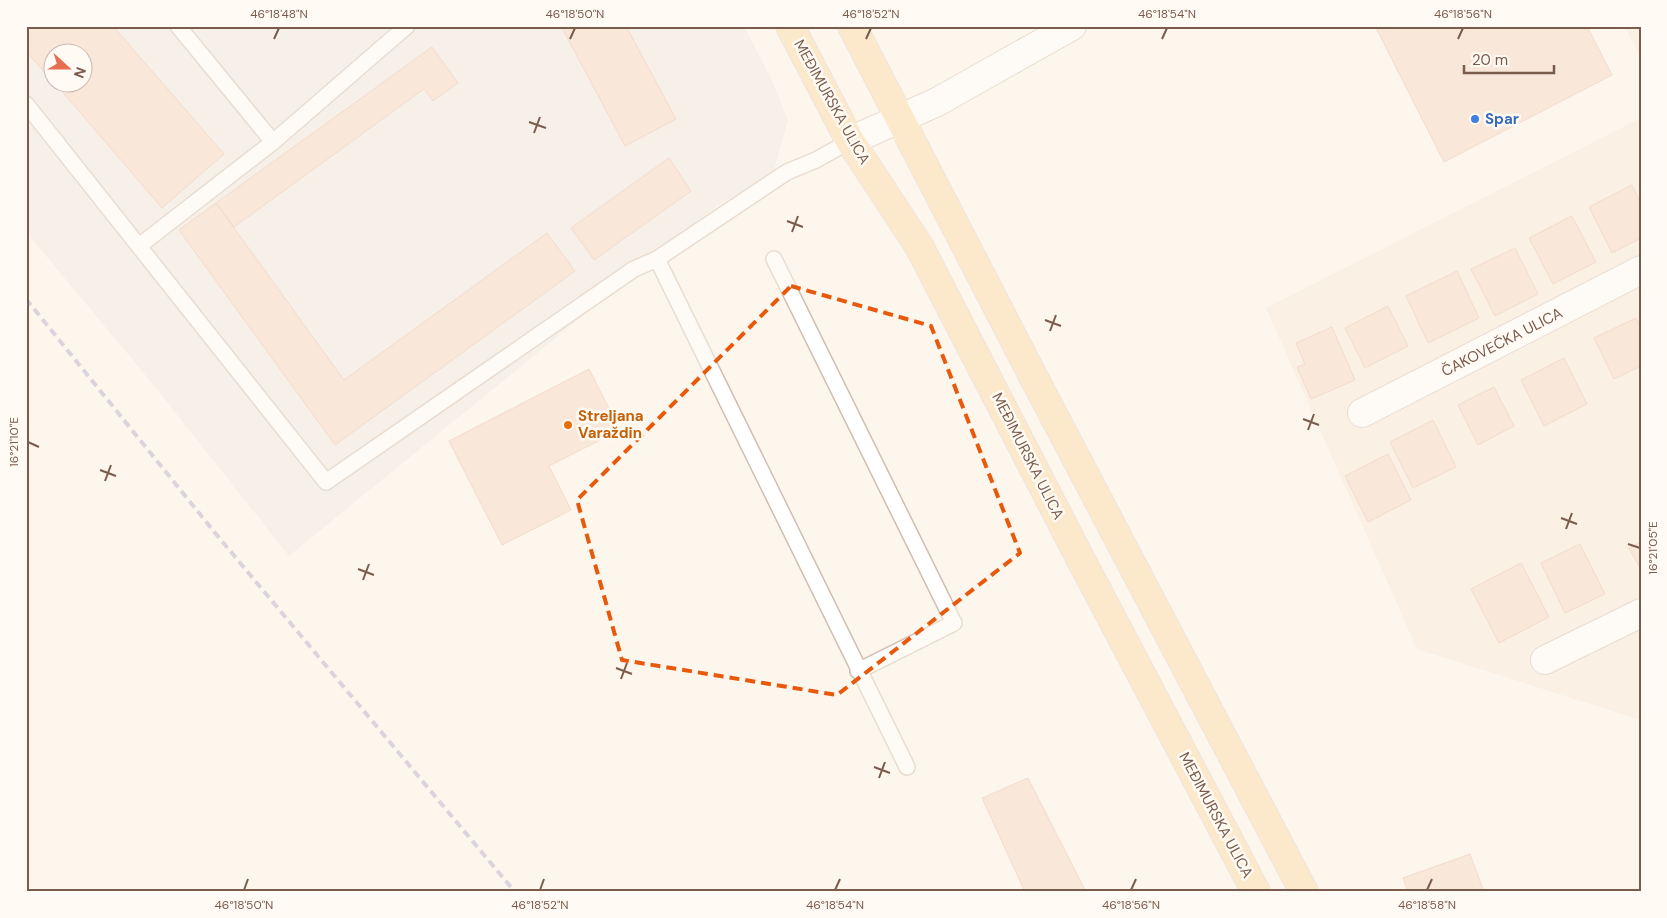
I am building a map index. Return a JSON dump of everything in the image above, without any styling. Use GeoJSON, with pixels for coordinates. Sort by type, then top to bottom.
{"type":"FeatureCollection","features":[{"type":"Feature","properties":{"kind":"main road","name":"MEĐIMURSKA ULICA"},"geometry":{"type":"LineString","coordinates":[[790,26],[850,141],[920,246],[1079,556],[1256,892]]}},
{"type":"Feature","properties":{"kind":"main road"},"geometry":{"type":"LineString","coordinates":[[852,26],[1304,892]]}},
{"type":"Feature","properties":{"kind":"street"},"geometry":{"type":"LineString","coordinates":[[850,141],[937,102],[1072,26]]}},
{"type":"Feature","properties":{"kind":"street","name":"ČAKOVEČKA ULICA"},"geometry":{"type":"LineString","coordinates":[[1362,413],[1641,270]]}},
{"type":"Feature","properties":{"kind":"street"},"geometry":{"type":"LineString","coordinates":[[1545,660],[1641,613]]}},
{"type":"Feature","properties":{"kind":"lane"},"geometry":{"type":"LineString","coordinates":[[178,26],[273,142]]}},
{"type":"Feature","properties":{"kind":"lane"},"geometry":{"type":"LineString","coordinates":[[139,246],[273,142],[407,26]]}},
{"type":"Feature","properties":{"kind":"lane"},"geometry":{"type":"LineString","coordinates":[[26,104],[326,482],[634,269],[657,259],[787,172],[816,160],[850,141]]}},
{"type":"Feature","properties":{"kind":"lane"},"geometry":{"type":"LineString","coordinates":[[774,258],[954,623],[858,671]]}},
{"type":"Feature","properties":{"kind":"lane"},"geometry":{"type":"LineString","coordinates":[[657,259],[858,671],[907,767]]}},
{"type":"Feature","properties":{"kind":"highlighted area"},"geometry":{"type":"Polygon","coordinates":[[[791,286],[931,326],[1020,553],[837,695],[622,660],[577,500],[791,286]]]}},
{"type":"Feature","properties":{"kind":"shaded area"},"geometry":{"type":"Polygon","coordinates":[[[26,26],[744,26],[770,76],[788,120],[773,174],[717,206],[289,556],[151,382],[26,232],[26,26]]]}},
{"type":"Feature","properties":{"kind":"shaded area"},"geometry":{"type":"Polygon","coordinates":[[[1625,26],[1641,26],[1641,59],[1625,26]]]}},
{"type":"Feature","properties":{"kind":"shaded area"},"geometry":{"type":"Polygon","coordinates":[[[1641,118],[1641,720],[1417,649],[1266,308],[1641,118]]]}},
{"type":"Feature","properties":{"kind":"building"},"geometry":{"type":"Polygon","coordinates":[[[26,26],[113,26],[224,154],[162,208],[63,92],[92,92],[92,42],[42,42],[42,69],[26,51],[26,26]]]}},
{"type":"Feature","properties":{"kind":"building"},"geometry":{"type":"Polygon","coordinates":[[[561,26],[626,26],[676,119],[625,146],[561,26]]]}},
{"type":"Feature","properties":{"kind":"building","name":"Spar"},"geometry":{"type":"Polygon","coordinates":[[[1375,26],[1587,26],[1612,75],[1444,162],[1375,26]]]}},
{"type":"Feature","properties":{"kind":"building"},"geometry":{"type":"Polygon","coordinates":[[[432,47],[458,83],[433,101],[424,89],[234,227],[216,203],[432,47]]]}},
{"type":"Feature","properties":{"kind":"building"},"geometry":{"type":"Polygon","coordinates":[[[669,158],[691,191],[594,260],[571,228],[669,158]]]}},
{"type":"Feature","properties":{"kind":"building"},"geometry":{"type":"Polygon","coordinates":[[[1632,185],[1641,203],[1641,238],[1612,253],[1589,207],[1632,185]]]}},
{"type":"Feature","properties":{"kind":"building"},"geometry":{"type":"Polygon","coordinates":[[[216,203],[344,380],[547,233],[575,271],[335,445],[179,230],[216,203]]]}},
{"type":"Feature","properties":{"kind":"building"},"geometry":{"type":"Polygon","coordinates":[[[1572,216],[1596,262],[1553,284],[1529,238],[1572,216]]]}},
{"type":"Feature","properties":{"kind":"building"},"geometry":{"type":"Polygon","coordinates":[[[1515,248],[1538,294],[1495,316],[1471,269],[1515,248]]]}},
{"type":"Feature","properties":{"kind":"building"},"geometry":{"type":"Polygon","coordinates":[[[1457,271],[1479,318],[1428,343],[1406,296],[1457,271]]]}},
{"type":"Feature","properties":{"kind":"building"},"geometry":{"type":"Polygon","coordinates":[[[1388,306],[1408,346],[1365,368],[1345,328],[1388,306]]]}},
{"type":"Feature","properties":{"kind":"building"},"geometry":{"type":"Polygon","coordinates":[[[1636,318],[1641,328],[1641,366],[1614,379],[1594,338],[1636,318]]]}},
{"type":"Feature","properties":{"kind":"building"},"geometry":{"type":"Polygon","coordinates":[[[1332,327],[1355,380],[1311,399],[1297,367],[1305,364],[1296,343],[1332,327]]]}},
{"type":"Feature","properties":{"kind":"building"},"geometry":{"type":"Polygon","coordinates":[[[1564,358],[1587,404],[1544,426],[1521,380],[1564,358]]]}},
{"type":"Feature","properties":{"kind":"building"},"geometry":{"type":"Polygon","coordinates":[[[589,369],[620,430],[549,466],[571,510],[502,545],[449,441],[589,369]]]}},
{"type":"Feature","properties":{"kind":"building"},"geometry":{"type":"Polygon","coordinates":[[[1494,387],[1514,426],[1478,445],[1458,405],[1494,387]]]}},
{"type":"Feature","properties":{"kind":"building"},"geometry":{"type":"Polygon","coordinates":[[[1433,420],[1456,467],[1413,488],[1390,442],[1433,420]]]}},
{"type":"Feature","properties":{"kind":"building"},"geometry":{"type":"Polygon","coordinates":[[[1388,454],[1411,500],[1368,522],[1345,476],[1388,454]]]}},
{"type":"Feature","properties":{"kind":"building"},"geometry":{"type":"Polygon","coordinates":[[[1641,542],[1641,570],[1629,548],[1641,542]]]}},
{"type":"Feature","properties":{"kind":"building"},"geometry":{"type":"Polygon","coordinates":[[[1580,544],[1605,594],[1565,613],[1541,563],[1580,544]]]}},
{"type":"Feature","properties":{"kind":"building"},"geometry":{"type":"Polygon","coordinates":[[[1521,563],[1549,617],[1499,643],[1471,589],[1521,563]]]}},
{"type":"Feature","properties":{"kind":"building"},"geometry":{"type":"Polygon","coordinates":[[[1028,778],[1086,892],[1025,892],[982,798],[1028,778]]]}},
{"type":"Feature","properties":{"kind":"building"},"geometry":{"type":"Polygon","coordinates":[[[1470,854],[1484,892],[1408,892],[1403,878],[1470,854]]]}},
{"type":"Feature","properties":{"kind":"railway"},"geometry":{"type":"LineString","coordinates":[[26,299],[216,534],[515,892]]}},
{"type":"Feature","properties":{"kind":"place","name":"Spar"},"geometry":{"type":"Point","coordinates":[1475,119]}},
{"type":"Feature","properties":{"kind":"place","name":"Streljana Varaždin"},"geometry":{"type":"Point","coordinates":[568,425]}}]}
